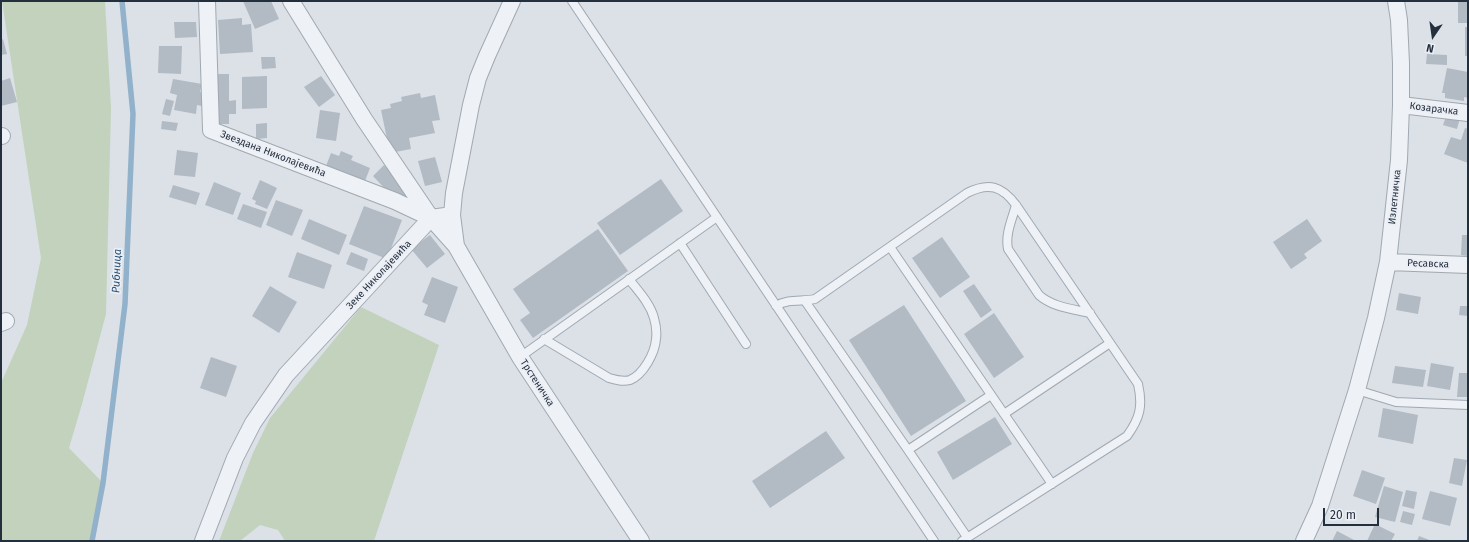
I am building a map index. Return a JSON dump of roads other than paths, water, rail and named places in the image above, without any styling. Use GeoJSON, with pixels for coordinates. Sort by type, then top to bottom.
{"type":"FeatureCollection","features":[{"type":"Feature","properties":{"kind":"street","name":"Звездана Николајевића"},"geometry":{"type":"LineString","coordinates":[[207,1],[211,130],[395,201],[431,218]]}},
{"type":"Feature","properties":{"kind":"street","name":"Звездана Николајевића"},"geometry":{"type":"LineString","coordinates":[[291,1],[364,119],[431,218],[456,246]]}},
{"type":"Feature","properties":{"kind":"street"},"geometry":{"type":"LineString","coordinates":[[431,218],[452,215],[454,193],[469,112],[478,78],[486,56],[512,1]]}},
{"type":"Feature","properties":{"kind":"street","name":"Излетничка"},"geometry":{"type":"LineString","coordinates":[[1304,541],[1320,506],[1357,390],[1376,318],[1388,262],[1399,160],[1401,105],[1399,20],[1396,1]]}},
{"type":"Feature","properties":{"kind":"street","name":"Козарачка"},"geometry":{"type":"LineString","coordinates":[[1401,105],[1468,113]]}},
{"type":"Feature","properties":{"kind":"street","name":"Трстеничка"},"geometry":{"type":"LineString","coordinates":[[452,215],[456,246],[520,356],[641,541]]}},
{"type":"Feature","properties":{"kind":"street","name":"Зеке Николајевића"},"geometry":{"type":"LineString","coordinates":[[203,541],[235,458],[253,423],[286,375],[431,218]]}},
{"type":"Feature","properties":{"kind":"street","name":"Ресавска"},"geometry":{"type":"LineString","coordinates":[[1388,262],[1468,265]]}},
{"type":"Feature","properties":{"kind":"lane"},"geometry":{"type":"LineString","coordinates":[[572,1],[934,541]]}},
{"type":"Feature","properties":{"kind":"lane"},"geometry":{"type":"LineString","coordinates":[[776,306],[789,300],[805,302],[815,299],[967,193],[978,187],[988,186],[999,189],[1009,195],[1138,384],[1141,397],[1140,410],[1135,424],[1127,436],[964,539],[908,450],[805,302]]}},
{"type":"Feature","properties":{"kind":"lane"},"geometry":{"type":"LineString","coordinates":[[1016,205],[1006,242],[1008,250],[1021,269],[1039,295],[1045,300],[1053,304],[1090,313]]}},
{"type":"Feature","properties":{"kind":"lane"},"geometry":{"type":"LineString","coordinates":[[520,356],[717,217]]}},
{"type":"Feature","properties":{"kind":"lane"},"geometry":{"type":"LineString","coordinates":[[680,243],[746,344]]}},
{"type":"Feature","properties":{"kind":"lane"},"geometry":{"type":"LineString","coordinates":[[890,247],[1052,484]]}},
{"type":"Feature","properties":{"kind":"lane"},"geometry":{"type":"LineString","coordinates":[[544,340],[609,378],[620,381],[630,380],[638,375],[646,366],[651,355],[656,340],[656,327],[654,316],[648,303],[629,279]]}},
{"type":"Feature","properties":{"kind":"lane"},"geometry":{"type":"LineString","coordinates":[[1004,414],[1110,343]]}},
{"type":"Feature","properties":{"kind":"lane"},"geometry":{"type":"LineString","coordinates":[[1357,390],[1396,402],[1468,405]]}},
{"type":"Feature","properties":{"kind":"lane"},"geometry":{"type":"LineString","coordinates":[[908,450],[991,395]]}},
{"type":"Feature","properties":{"kind":"waterway","name":"Рибница"},"geometry":{"type":"LineString","coordinates":[[92,541],[103,483],[125,304],[133,114],[122,1]]}}]}
